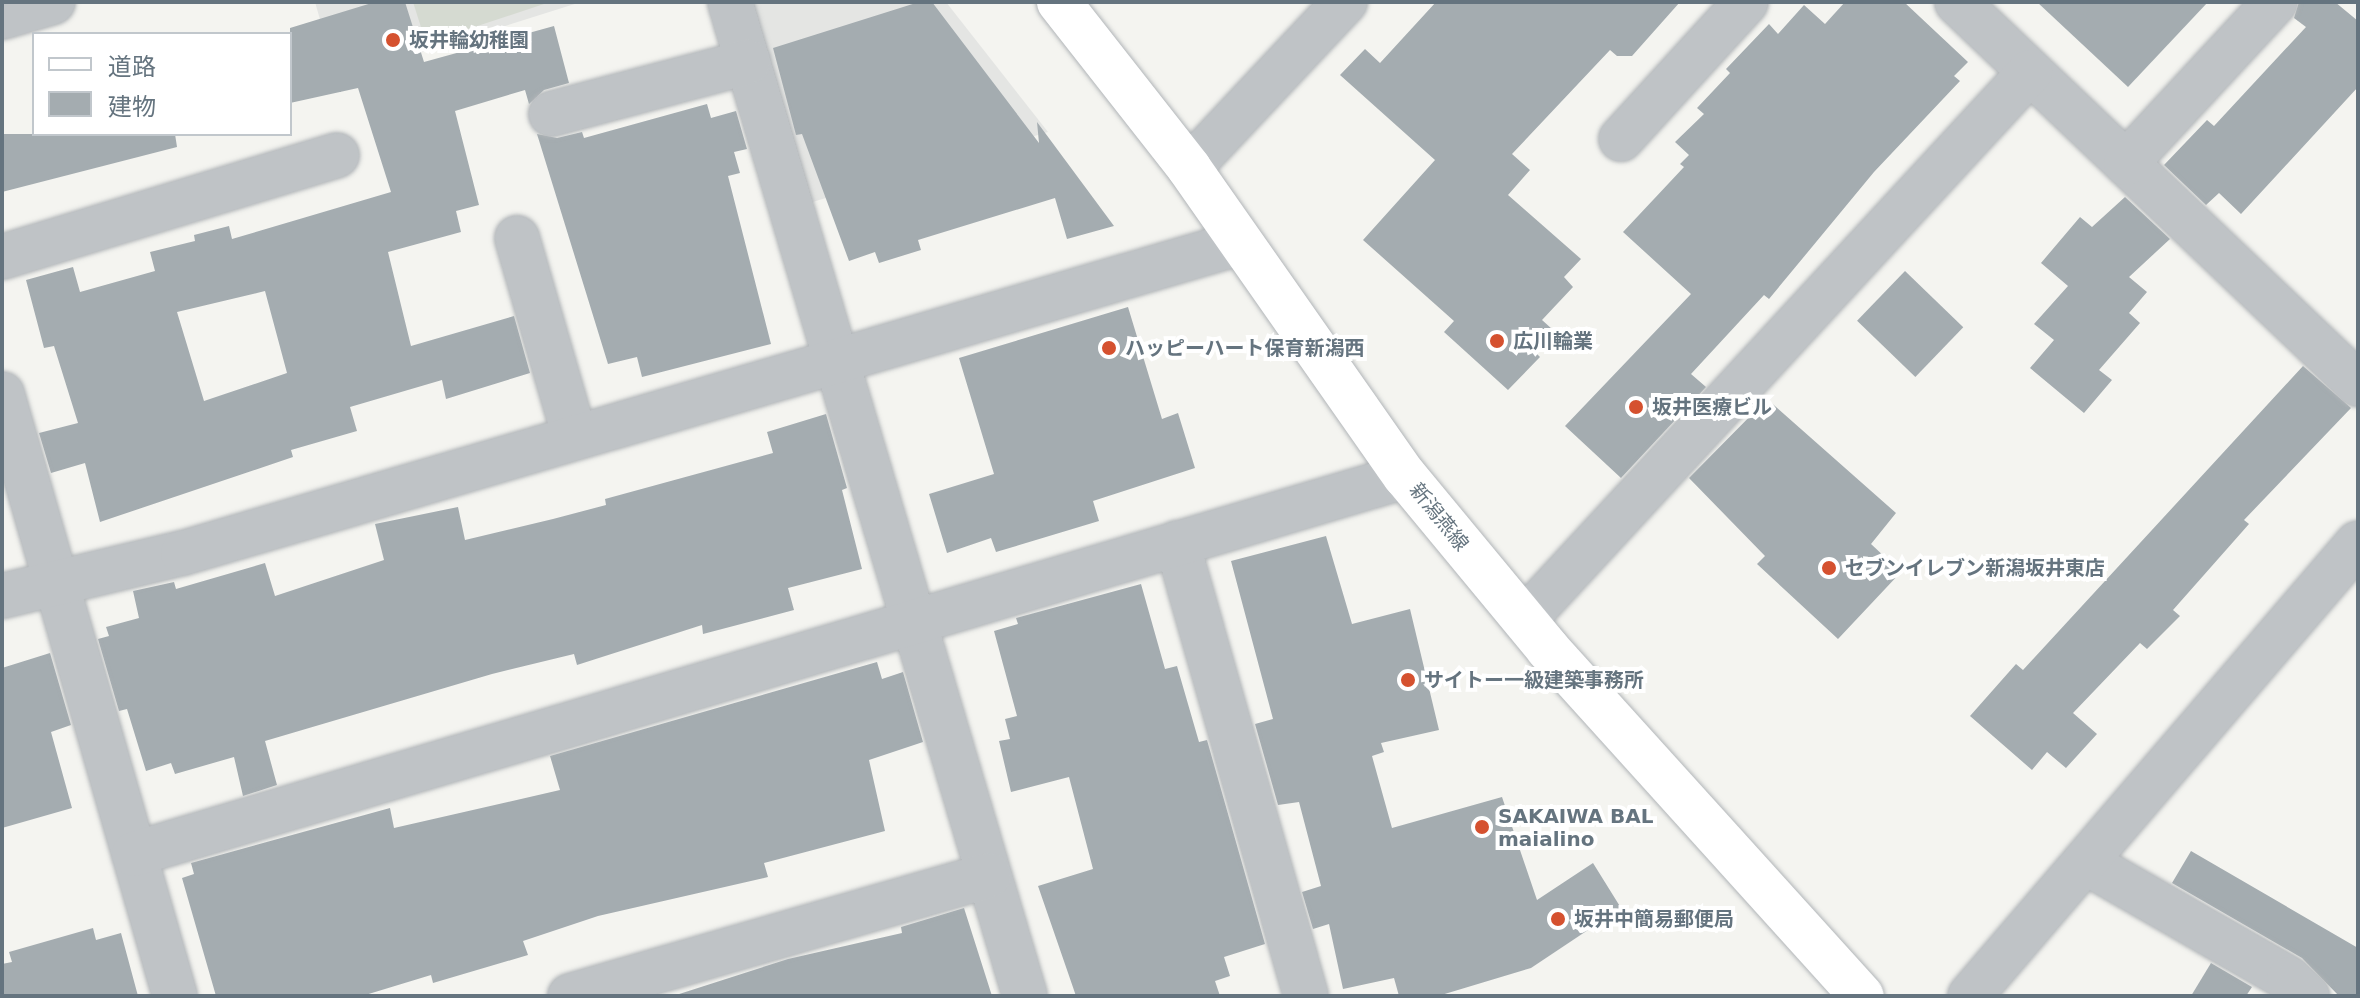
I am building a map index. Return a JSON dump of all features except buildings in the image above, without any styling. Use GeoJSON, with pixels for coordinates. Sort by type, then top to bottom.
{"type":"FeatureCollection","features":[{"type":"Feature","properties":{"kind":"main road","name":"新潟燕線"},"geometry":{"type":"LineString","coordinates":[[1059,2],[1189,168],[1405,476],[1524,620],[1862,996]]}},
{"type":"Feature","properties":{"kind":"street"},"geometry":{"type":"LineString","coordinates":[[2,17],[53,2]]}},
{"type":"Feature","properties":{"kind":"street"},"geometry":{"type":"LineString","coordinates":[[730,2],[1025,996]]}},
{"type":"Feature","properties":{"kind":"street"},"geometry":{"type":"LineString","coordinates":[[1189,168],[1345,2]]}},
{"type":"Feature","properties":{"kind":"street"},"geometry":{"type":"LineString","coordinates":[[1621,139],[1746,2]]}},
{"type":"Feature","properties":{"kind":"street"},"geometry":{"type":"LineString","coordinates":[[1957,2],[2358,384]]}},
{"type":"Feature","properties":{"kind":"street"},"geometry":{"type":"LineString","coordinates":[[2126,163],[2275,2]]}},
{"type":"Feature","properties":{"kind":"street"},"geometry":{"type":"LineString","coordinates":[[551,114],[748,62]]}},
{"type":"Feature","properties":{"kind":"street"},"geometry":{"type":"LineString","coordinates":[[1524,620],[2030,72]]}},
{"type":"Feature","properties":{"kind":"street"},"geometry":{"type":"LineString","coordinates":[[2,257],[337,155]]}},
{"type":"Feature","properties":{"kind":"street"},"geometry":{"type":"LineString","coordinates":[[517,238],[575,437]]}},
{"type":"Feature","properties":{"kind":"street"},"geometry":{"type":"LineString","coordinates":[[2,596],[55,580],[183,553],[1239,243]]}},
{"type":"Feature","properties":{"kind":"street"},"geometry":{"type":"LineString","coordinates":[[2,394],[175,996]]}},
{"type":"Feature","properties":{"kind":"street"},"geometry":{"type":"LineString","coordinates":[[134,854],[1405,476]]}},
{"type":"Feature","properties":{"kind":"street"},"geometry":{"type":"LineString","coordinates":[[1177,543],[1306,996]]}},
{"type":"Feature","properties":{"kind":"street"},"geometry":{"type":"LineString","coordinates":[[1970,996],[2358,543]]}},
{"type":"Feature","properties":{"kind":"street"},"geometry":{"type":"LineString","coordinates":[[2085,862],[2289,979],[2307,996]]}},
{"type":"Feature","properties":{"kind":"street"},"geometry":{"type":"LineString","coordinates":[[570,996],[989,875]]}},
{"type":"Feature","properties":{"kind":"shaded area","name":"坂井輪幼稚園"},"geometry":{"type":"Polygon","coordinates":[[[315,2],[581,2],[337,79],[315,2]]]}},
{"type":"Feature","properties":{"kind":"shaded area"},"geometry":{"type":"Polygon","coordinates":[[[413,2],[550,2],[426,43],[413,2]]]}},
{"type":"Feature","properties":{"kind":"shaded area"},"geometry":{"type":"Polygon","coordinates":[[[748,2],[946,2],[1048,132],[809,203],[748,2]]]}},
{"type":"Feature","properties":{"kind":"place","name":"坂井輪幼稚園"},"geometry":{"type":"Point","coordinates":[393,40]}},
{"type":"Feature","properties":{"kind":"place","name":"広川輪業"},"geometry":{"type":"Point","coordinates":[1497,341]}},
{"type":"Feature","properties":{"kind":"place","name":"ハッピーハート保育新潟西"},"geometry":{"type":"Point","coordinates":[1109,348]}},
{"type":"Feature","properties":{"kind":"place","name":"坂井医療ビル"},"geometry":{"type":"Point","coordinates":[1636,407]}},
{"type":"Feature","properties":{"kind":"place","name":"セブンイレブン新潟坂井東店"},"geometry":{"type":"Point","coordinates":[1829,568]}},
{"type":"Feature","properties":{"kind":"place","name":"サイトー一級建築事務所"},"geometry":{"type":"Point","coordinates":[1408,680]}},
{"type":"Feature","properties":{"kind":"place","name":"SAKAIWA BAL maialino"},"geometry":{"type":"Point","coordinates":[1482,827]}},
{"type":"Feature","properties":{"kind":"place","name":"坂井中簡易郵便局"},"geometry":{"type":"Point","coordinates":[1558,919]}}]}
